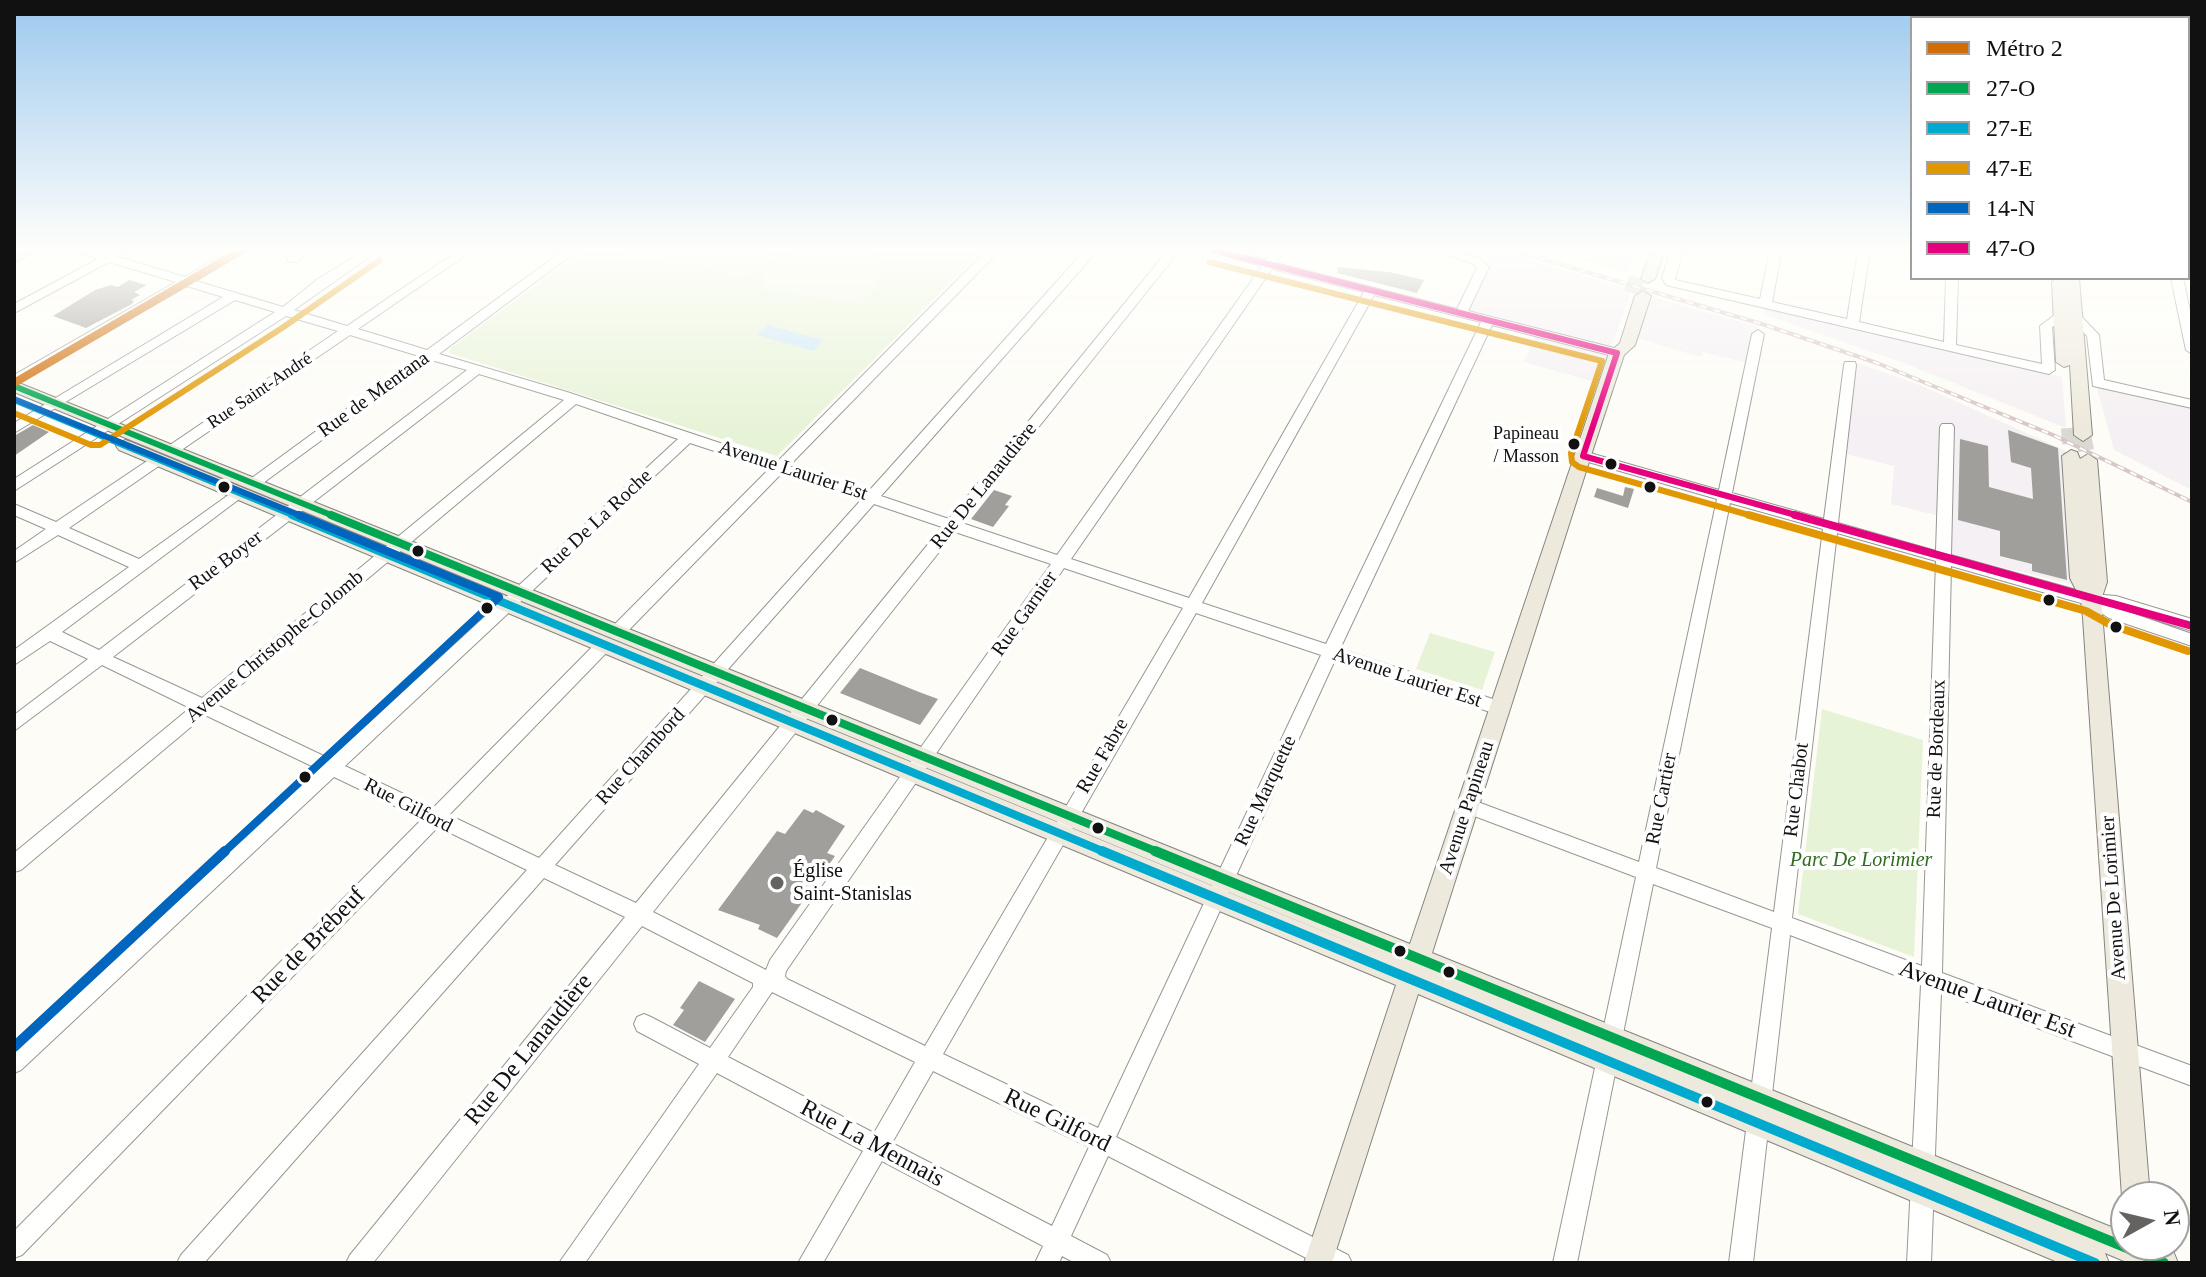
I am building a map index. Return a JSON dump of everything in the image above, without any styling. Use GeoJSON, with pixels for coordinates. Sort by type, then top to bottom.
{"type":"FeatureCollection","features":[{"type":"Feature","properties":{"kind":"main road","name":"Avenue Papineau"},"geometry":{"type":"LineString","coordinates":[[1326,1260],[1467,806],[1617,353],[1627,345],[1634,310]]}},
{"type":"Feature","properties":{"kind":"main road"},"geometry":{"type":"LineString","coordinates":[[2066,310],[2068,317]]}},
{"type":"Feature","properties":{"kind":"main road"},"geometry":{"type":"LineString","coordinates":[[2069,310],[2076,432]]}},
{"type":"Feature","properties":{"kind":"main road"},"geometry":{"type":"LineString","coordinates":[[14,384],[49,408]]}},
{"type":"Feature","properties":{"kind":"main road"},"geometry":{"type":"LineString","coordinates":[[14,400],[49,408],[246,488],[1923,1178],[2110,1243]]}},
{"type":"Feature","properties":{"kind":"main road","name":"Avenue De Lorimier"},"geometry":{"type":"LineString","coordinates":[[2079,458],[2097,571],[2091,600],[2135,1181]]}},
{"type":"Feature","properties":{"kind":"main road"},"geometry":{"type":"LineString","coordinates":[[1923,1178],[2095,1263]]}},
{"type":"Feature","properties":{"kind":"street"},"geometry":{"type":"LineString","coordinates":[[14,384],[141,310]]}},
{"type":"Feature","properties":{"kind":"street"},"geometry":{"type":"LineString","coordinates":[[14,429],[210,310]]}},
{"type":"Feature","properties":{"kind":"street","name":"Avenue Laurier Est"},"geometry":{"type":"LineString","coordinates":[[275,310],[477,369],[782,466],[1499,708]]}},
{"type":"Feature","properties":{"kind":"street","name":"Rue Saint-André"},"geometry":{"type":"LineString","coordinates":[[14,558],[380,310]]}},
{"type":"Feature","properties":{"kind":"street","name":"Rue de Mentana"},"geometry":{"type":"LineString","coordinates":[[14,659],[491,310]]}},
{"type":"Feature","properties":{"kind":"street","name":"Rue de Brébeuf"},"geometry":{"type":"LineString","coordinates":[[14,1247],[936,310]]}},
{"type":"Feature","properties":{"kind":"street","name":"Rue Chambord"},"geometry":{"type":"LineString","coordinates":[[189,1263],[1039,310]]}},
{"type":"Feature","properties":{"kind":"street","name":"Rue De Lanaudière"},"geometry":{"type":"LineString","coordinates":[[358,1263],[1126,310]]}},
{"type":"Feature","properties":{"kind":"street","name":"Rue Garnier"},"geometry":{"type":"LineString","coordinates":[[571,1263],[1238,310]]}},
{"type":"Feature","properties":{"kind":"street","name":"Rue Fabre"},"geometry":{"type":"LineString","coordinates":[[810,1263],[1192,606],[1360,310]]}},
{"type":"Feature","properties":{"kind":"street"},"geometry":{"type":"LineString","coordinates":[[1448,310],[1617,353]]}},
{"type":"Feature","properties":{"kind":"street"},"geometry":{"type":"LineString","coordinates":[[1790,310],[2049,370],[2046,326],[2068,317],[2093,335],[2098,383],[2192,404]]}},
{"type":"Feature","properties":{"kind":"street"},"geometry":{"type":"LineString","coordinates":[[1853,324],[1855,310]]}},
{"type":"Feature","properties":{"kind":"street"},"geometry":{"type":"LineString","coordinates":[[1950,348],[1951,310]]}},
{"type":"Feature","properties":{"kind":"street"},"geometry":{"type":"LineString","coordinates":[[2184,310],[2192,350]]}},
{"type":"Feature","properties":{"kind":"street"},"geometry":{"type":"LineString","coordinates":[[14,486],[284,312]]}},
{"type":"Feature","properties":{"kind":"street","name":"Rue Marquette"},"geometry":{"type":"LineString","coordinates":[[1047,1263],[1488,320]]}},
{"type":"Feature","properties":{"kind":"street","name":"Rue Cartier"},"geometry":{"type":"LineString","coordinates":[[1565,1263],[1758,334]]}},
{"type":"Feature","properties":{"kind":"street","name":"Rue Chabot"},"geometry":{"type":"LineString","coordinates":[[1741,1263],[1850,365]]}},
{"type":"Feature","properties":{"kind":"street","name":"Rue Boyer"},"geometry":{"type":"LineString","coordinates":[[14,724],[477,369]]}},
{"type":"Feature","properties":{"kind":"street","name":"Avenue Christophe-Colomb"},"geometry":{"type":"LineString","coordinates":[[14,864],[574,399]]}},
{"type":"Feature","properties":{"kind":"street","name":"Rue de Bordeaux"},"geometry":{"type":"LineString","coordinates":[[1919,1263],[1931,979],[1947,427]]}},
{"type":"Feature","properties":{"kind":"street","name":"Rue De La Roche"},"geometry":{"type":"LineString","coordinates":[[14,1063],[688,437]]}},
{"type":"Feature","properties":{"kind":"street"},"geometry":{"type":"LineString","coordinates":[[1583,456],[2091,600],[2115,614],[2191,629]]}},
{"type":"Feature","properties":{"kind":"street"},"geometry":{"type":"LineString","coordinates":[[14,509],[140,566]]}},
{"type":"Feature","properties":{"kind":"street","name":"Rue Gilford"},"geometry":{"type":"LineString","coordinates":[[49,633],[638,915],[1103,1143],[1326,1260]]}},
{"type":"Feature","properties":{"kind":"street","name":"Avenue Laurier Est"},"geometry":{"type":"LineString","coordinates":[[1467,806],[2192,1076]]}},
{"type":"Feature","properties":{"kind":"street","name":"Rue La Mennais"},"geometry":{"type":"LineString","coordinates":[[644,1024],[1099,1263]]}},
{"type":"Feature","properties":{"kind":"shaded area"},"geometry":{"type":"Polygon","coordinates":[[[1467,310],[1625,310],[1598,383],[1524,362],[1536,334],[1464,315],[1467,310]]]}},
{"type":"Feature","properties":{"kind":"shaded area"},"geometry":{"type":"Polygon","coordinates":[[[1648,310],[1697,310],[1758,327],[1761,332],[1752,364],[1703,352],[1701,357],[1637,338],[1648,310]]]}},
{"type":"Feature","properties":{"kind":"shaded area"},"geometry":{"type":"Polygon","coordinates":[[[1763,310],[1783,310],[2062,377],[2066,428],[1901,362],[1763,314],[1763,310]]]}},
{"type":"Feature","properties":{"kind":"shaded area"},"geometry":{"type":"Polygon","coordinates":[[[1851,361],[1920,385],[2066,451],[2074,585],[1944,553],[1944,517],[1891,504],[1894,466],[1842,453],[1851,361]]]}},
{"type":"Feature","properties":{"kind":"shaded area"},"geometry":{"type":"Polygon","coordinates":[[[2096,385],[2192,407],[2192,490],[2114,450],[2096,385]]]}},
{"type":"Feature","properties":{"kind":"green space"},"geometry":{"type":"Polygon","coordinates":[[[503,310],[923,310],[777,456],[449,353],[451,348],[503,310]]]}},
{"type":"Feature","properties":{"kind":"green space"},"geometry":{"type":"Polygon","coordinates":[[[1430,633],[1495,652],[1482,690],[1416,669],[1430,633]]]}},
{"type":"Feature","properties":{"kind":"green space","name":"Parc De Lorimier"},"geometry":{"type":"Polygon","coordinates":[[[1822,709],[1923,740],[1914,957],[1798,914],[1822,709]]]}},
{"type":"Feature","properties":{"kind":"water"},"geometry":{"type":"Polygon","coordinates":[[[768,325],[823,340],[813,351],[757,335],[768,325]]]}},
{"type":"Feature","properties":{"kind":"building"},"geometry":{"type":"Polygon","coordinates":[[[63,310],[121,310],[86,328],[53,316],[63,310]]]}},
{"type":"Feature","properties":{"kind":"building"},"geometry":{"type":"Polygon","coordinates":[[[33,425],[49,432],[14,456],[14,436],[33,425]]]}},
{"type":"Feature","properties":{"kind":"building"},"geometry":{"type":"Polygon","coordinates":[[[2008,430],[2058,448],[2067,580],[2032,571],[2032,564],[2000,556],[2000,531],[1958,520],[1960,439],[1988,446],[1989,487],[2033,499],[2031,468],[2011,462],[2008,430]]]}},
{"type":"Feature","properties":{"kind":"building"},"geometry":{"type":"Polygon","coordinates":[[[1625,487],[1634,489],[1628,508],[1594,497],[1597,488],[1623,496],[1625,487]]]}},
{"type":"Feature","properties":{"kind":"building"},"geometry":{"type":"Polygon","coordinates":[[[994,490],[1012,496],[1005,505],[1009,506],[993,527],[971,519],[994,490]]]}},
{"type":"Feature","properties":{"kind":"building"},"geometry":{"type":"Polygon","coordinates":[[[860,668],[938,699],[920,725],[840,693],[860,668]]]}},
{"type":"Feature","properties":{"kind":"building","name":"Église Saint-Stanislas"},"geometry":{"type":"Polygon","coordinates":[[[804,809],[813,813],[816,810],[845,826],[827,853],[835,856],[777,938],[758,929],[760,925],[718,910],[777,831],[785,834],[804,809]]]}},
{"type":"Feature","properties":{"kind":"building"},"geometry":{"type":"Polygon","coordinates":[[[699,981],[735,999],[705,1042],[673,1025],[684,1010],[680,1008],[699,981]]]}},
{"type":"Feature","properties":{"kind":"tunnel"},"geometry":{"type":"LineString","coordinates":[[2069,428],[2071,456]]}},
{"type":"Feature","properties":{"kind":"tunnel"},"geometry":{"type":"LineString","coordinates":[[2083,435],[2088,460]]}},
{"type":"Feature","properties":{"kind":"railway"},"geometry":{"type":"LineString","coordinates":[[1713,310],[1877,363],[2053,435],[2192,502]]}},
{"type":"Feature","properties":{"kind":"metro line","name":"2"},"geometry":{"type":"LineString","coordinates":[[14,383],[140,310]]}},
{"type":"Feature","properties":{"kind":"transit line","name":"47-E"},"geometry":{"type":"LineString","coordinates":[[14,413],[91,445],[100,445],[309,310]]}},
{"type":"Feature","properties":{"kind":"transit line","name":"47-E"},"geometry":{"type":"LineString","coordinates":[[1398,310],[1602,361],[1571,453],[1572,462],[1579,467],[2086,611],[2111,625],[2188,651]]}},
{"type":"Feature","properties":{"kind":"transit line","name":"47-O"},"geometry":{"type":"LineString","coordinates":[[1447,310],[1617,353],[1583,456],[2192,626]]}},
{"type":"Feature","properties":{"kind":"transit line","name":"27-O"},"geometry":{"type":"LineString","coordinates":[[14,386],[2164,1263]]}},
{"type":"Feature","properties":{"kind":"transit line","name":"14-N"},"geometry":{"type":"LineString","coordinates":[[14,399],[499,597],[14,1047]]}},
{"type":"Feature","properties":{"kind":"transit line","name":"27-E"},"geometry":{"type":"LineString","coordinates":[[14,400],[2095,1263]]}},
{"type":"Feature","properties":{"kind":"place","name":"Papineau / Masson"},"geometry":{"type":"Point","coordinates":[1574,444]}},
{"type":"Feature","properties":{"kind":"place","name":"Église Saint-Stanislas"},"geometry":{"type":"Point","coordinates":[777,883]}}]}
